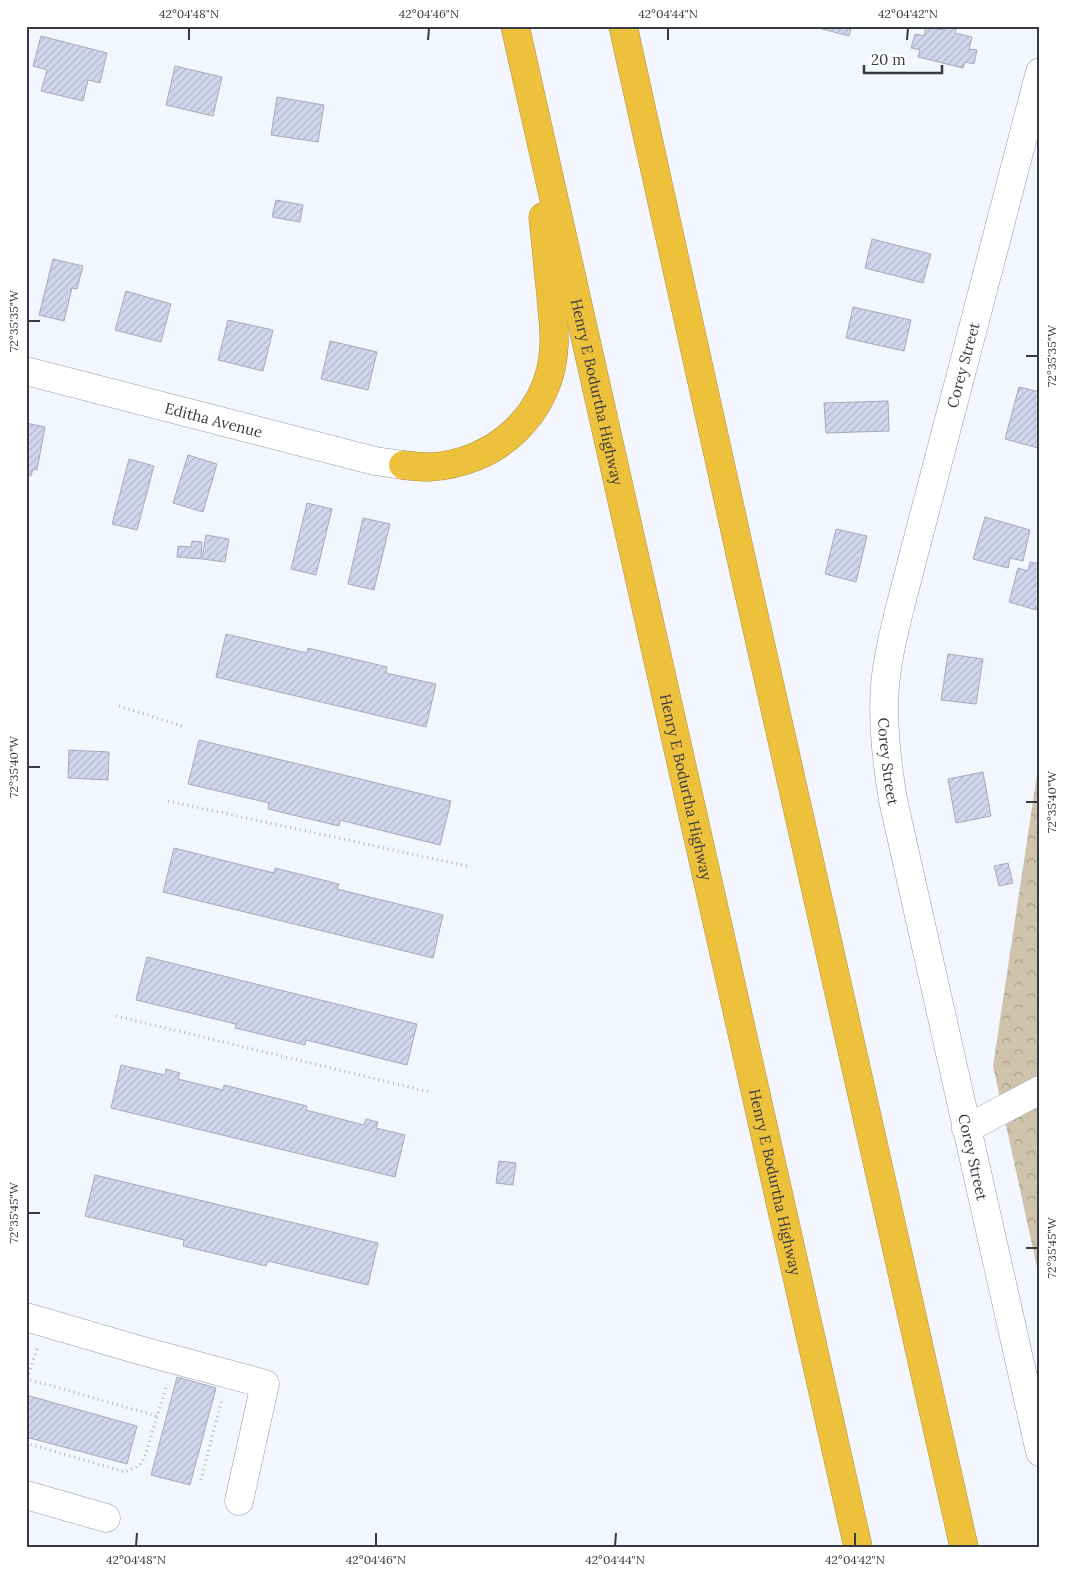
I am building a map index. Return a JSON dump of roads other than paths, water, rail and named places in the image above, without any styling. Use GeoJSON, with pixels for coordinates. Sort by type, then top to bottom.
{"type":"FeatureCollection","features":[{"type":"Feature","properties":{"kind":"highway","name":"Henry E Bodurtha Highway"},"geometry":{"type":"LineString","coordinates":[[515,26],[858,1547]]}},
{"type":"Feature","properties":{"kind":"highway"},"geometry":{"type":"LineString","coordinates":[[623,26],[964,1547]]}},
{"type":"Feature","properties":{"kind":"highway"},"geometry":{"type":"LineString","coordinates":[[402,466],[429,467],[450,464],[486,451],[524,423],[538,404],[545,389],[552,361],[554,333],[532,103]]}},
{"type":"Feature","properties":{"kind":"street","name":"Corey Street"},"geometry":{"type":"LineString","coordinates":[[1040,72],[905,588],[890,652],[885,684],[884,712],[885,742],[892,800],[1040,1452]]}},
{"type":"Feature","properties":{"kind":"street","name":"Editha Avenue"},"geometry":{"type":"LineString","coordinates":[[26,371],[402,466]]}},
{"type":"Feature","properties":{"kind":"street"},"geometry":{"type":"LineString","coordinates":[[966,1129],[1040,1090]]}},
{"type":"Feature","properties":{"kind":"street"},"geometry":{"type":"LineString","coordinates":[[36,1320],[265,1384],[239,1501]]}},
{"type":"Feature","properties":{"kind":"street"},"geometry":{"type":"LineString","coordinates":[[26,1495],[106,1518]]}}]}
